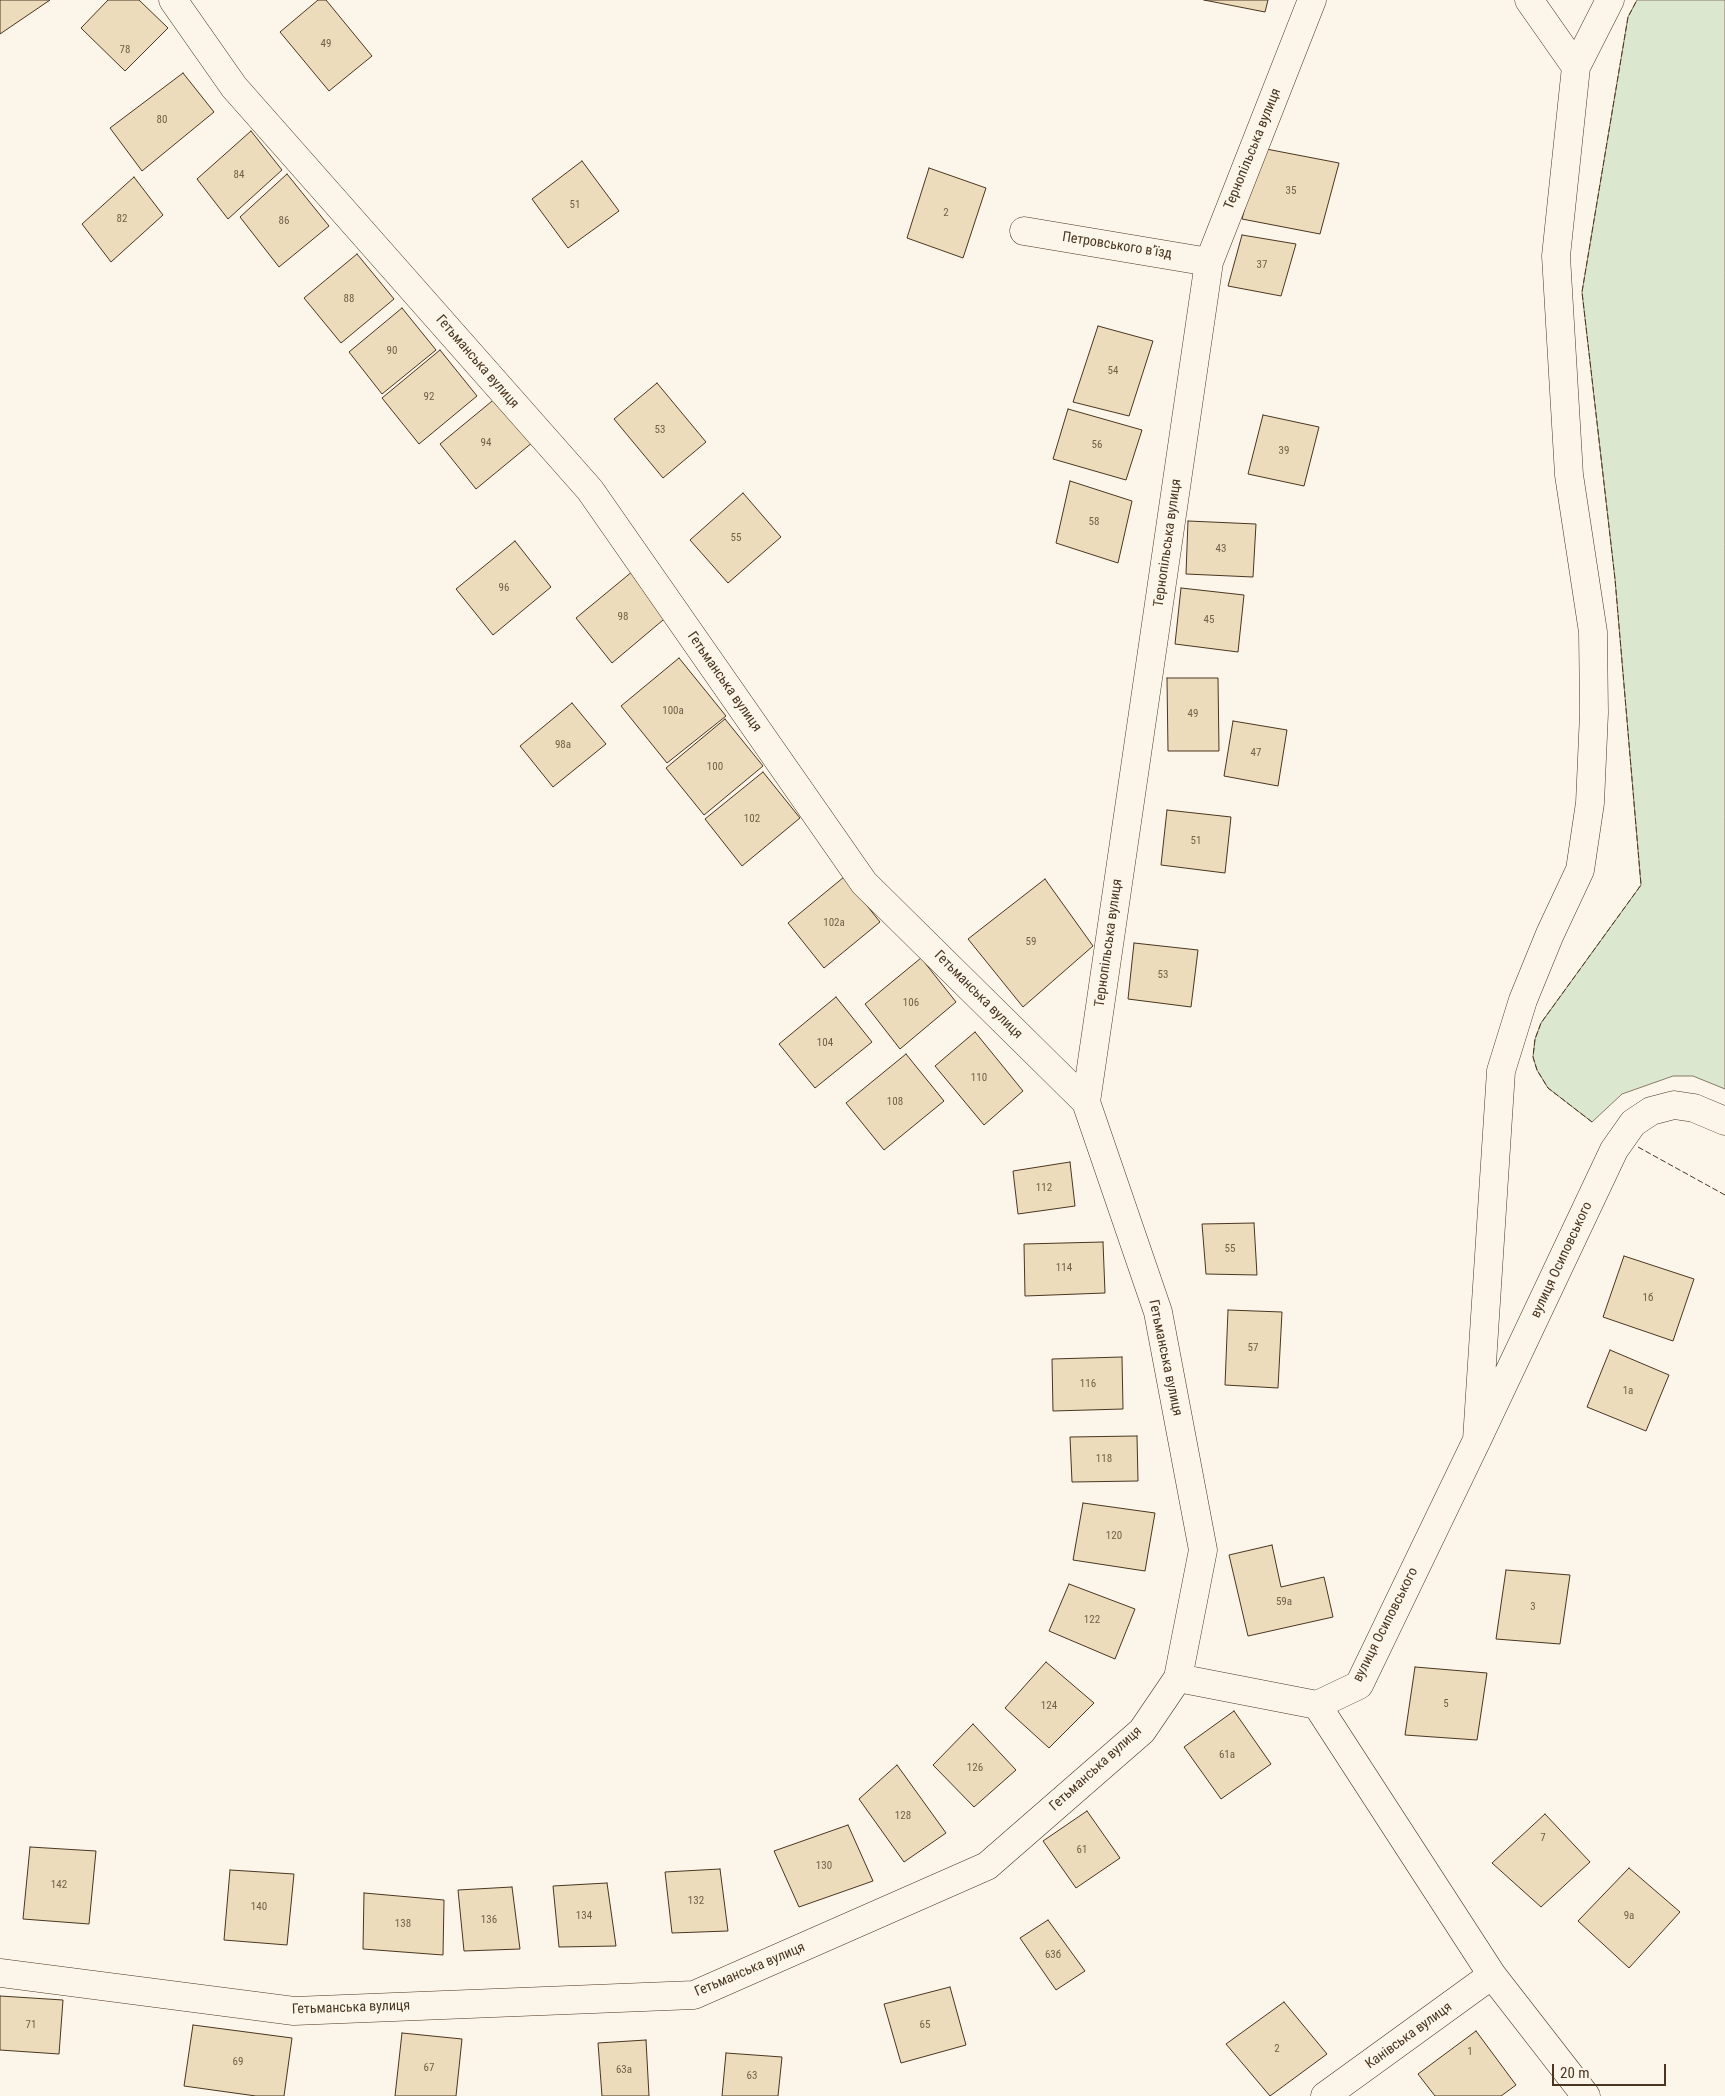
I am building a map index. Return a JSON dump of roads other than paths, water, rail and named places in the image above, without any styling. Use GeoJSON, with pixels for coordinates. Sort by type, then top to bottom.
{"type":"FeatureCollection","features":[{"type":"Feature","properties":{"kind":"street","name":"Гетьманська вулиця"},"geometry":{"type":"LineString","coordinates":[[0,1973],[294,2011],[694,1995],[987,1866],[1142,1731],[1178,1678],[1203,1550],[1158,1312],[1086,1102],[864,883],[590,490],[234,87],[173,0]]}},
{"type":"Feature","properties":{"kind":"street","name":"Тернопільська вулиця"},"geometry":{"type":"LineString","coordinates":[[1086,1102],[1209,262],[1312,0]]}},
{"type":"Feature","properties":{"kind":"street"},"geometry":{"type":"LineString","coordinates":[[1529,0],[1576,67]]}},
{"type":"Feature","properties":{"kind":"street"},"geometry":{"type":"LineString","coordinates":[[1477,1440],[1502,1071],[1523,1000],[1550,934],[1580,870],[1590,803],[1594,713],[1592,632],[1569,475],[1556,256],[1576,67],[1610,0]]}},
{"type":"Feature","properties":{"kind":"street","name":"Петровського в’їзд"},"geometry":{"type":"LineString","coordinates":[[1024,231],[1209,262]]}},
{"type":"Feature","properties":{"kind":"street","name":"вулиця Осиповського"},"geometry":{"type":"LineString","coordinates":[[1317,1704],[1359,1685],[1614,1150],[1632,1123],[1652,1111],[1674,1105],[1694,1108],[1725,1121]]}},
{"type":"Feature","properties":{"kind":"street"},"geometry":{"type":"LineString","coordinates":[[1178,1678],[1317,1704],[1492,1975],[1586,2096]]}},
{"type":"Feature","properties":{"kind":"street","name":"Канівська вулиця"},"geometry":{"type":"LineString","coordinates":[[1325,2096],[1492,1975]]}}]}
